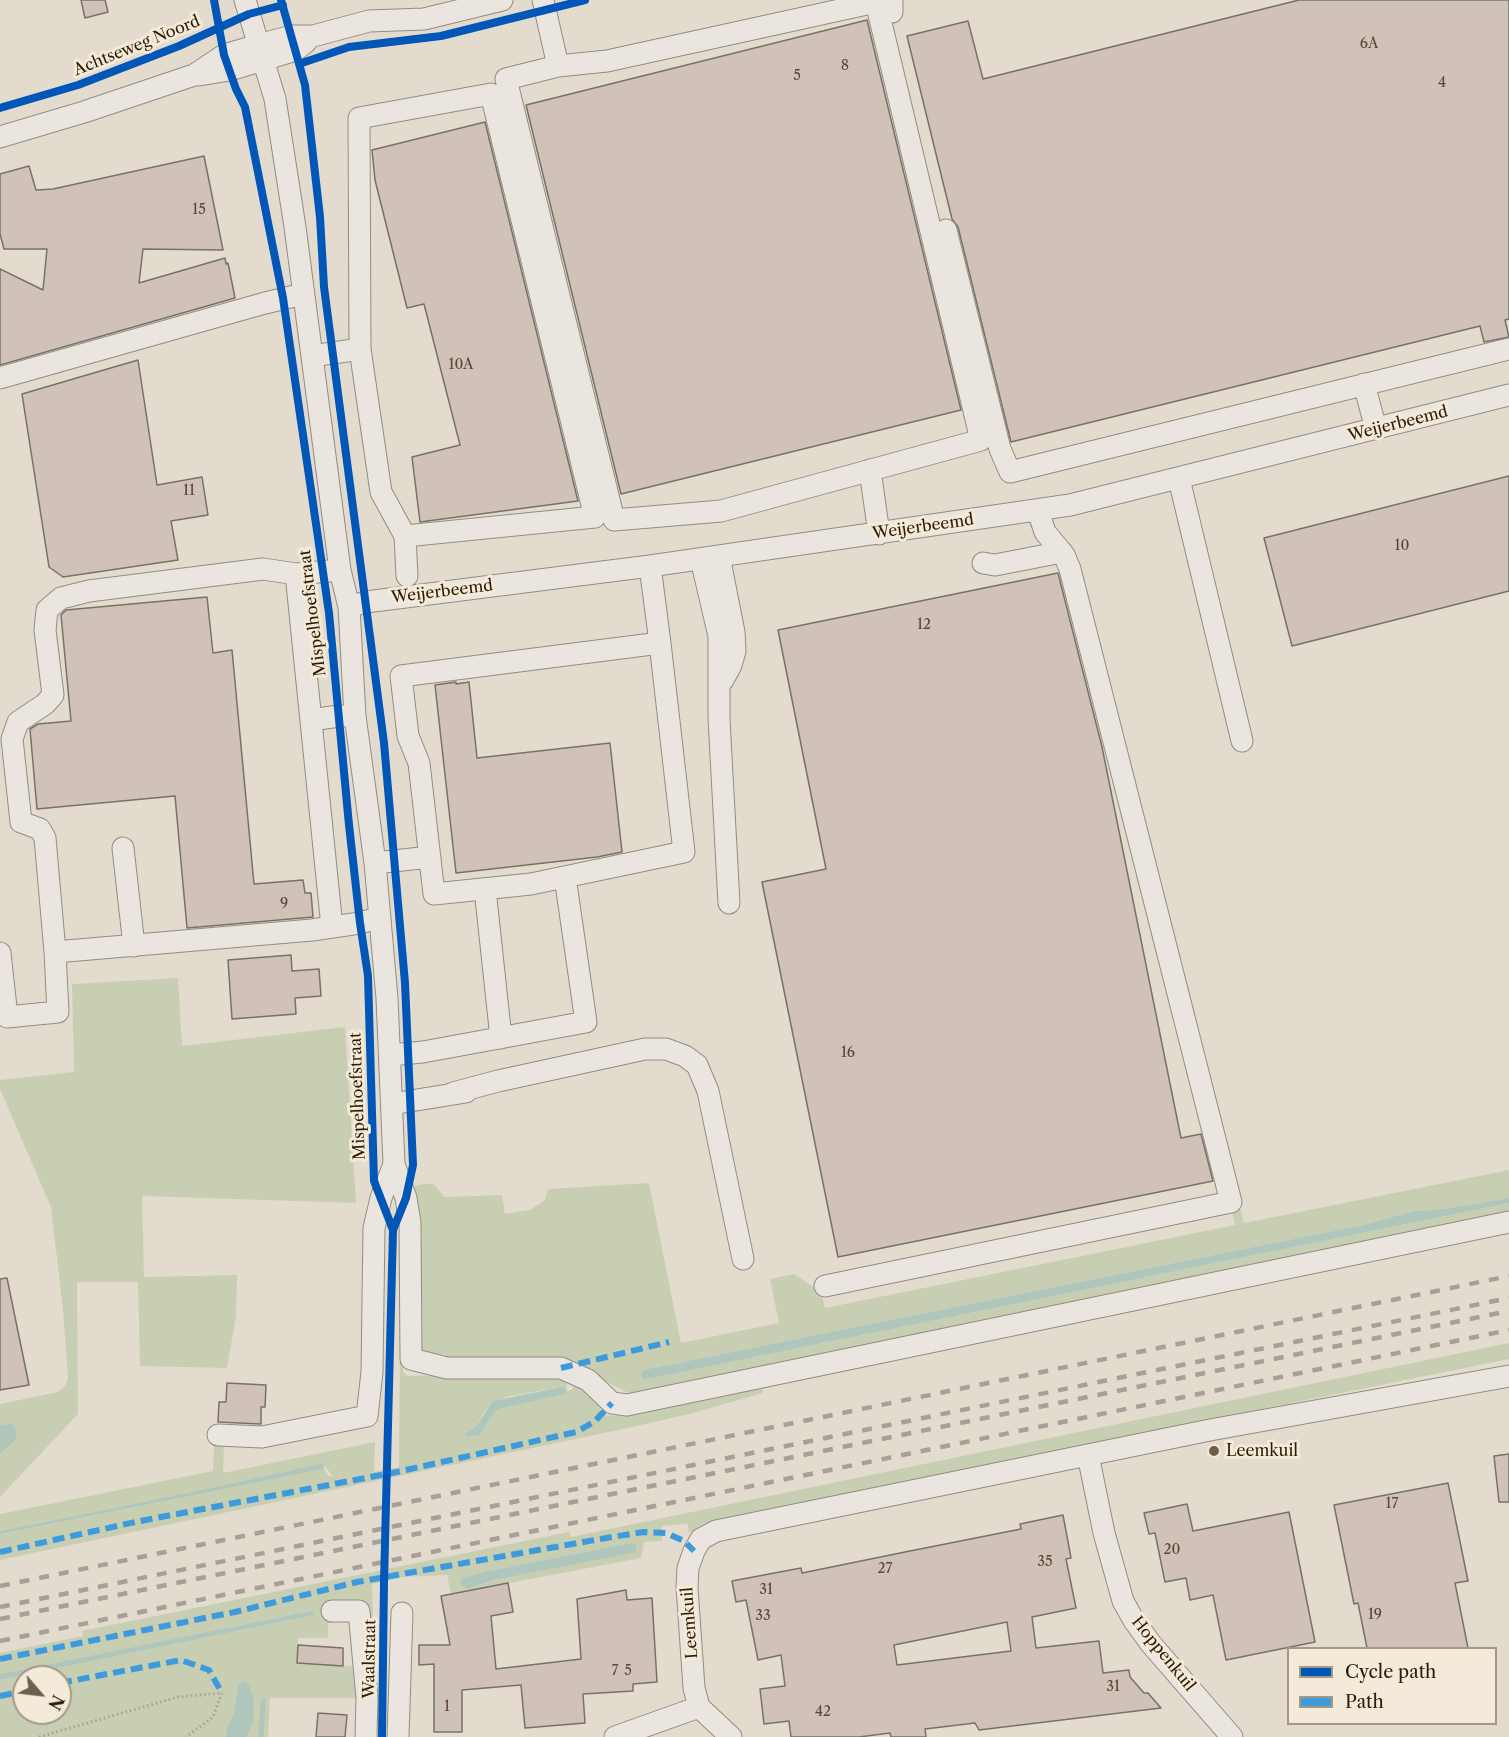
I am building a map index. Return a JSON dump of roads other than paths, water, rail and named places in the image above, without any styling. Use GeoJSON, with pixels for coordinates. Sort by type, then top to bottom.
{"type":"FeatureCollection","features":[{"type":"Feature","properties":{"kind":"street","name":"Mispelhoefstraat"},"geometry":{"type":"LineString","coordinates":[[245,0],[275,99],[340,570],[349,607],[355,716],[380,917],[390,1055],[394,1164],[406,1198],[410,1223],[411,1359],[447,1368],[561,1368],[588,1380],[616,1404],[643,1402],[1509,1222]]}},
{"type":"Feature","properties":{"kind":"street"},"geometry":{"type":"LineString","coordinates":[[0,137],[194,75],[224,56],[261,52],[292,36],[313,36],[369,21],[424,19],[502,0]]}},
{"type":"Feature","properties":{"kind":"street"},"geometry":{"type":"LineString","coordinates":[[543,0],[558,66]]}},
{"type":"Feature","properties":{"kind":"street"},"geometry":{"type":"LineString","coordinates":[[876,2],[981,440],[721,511],[614,520],[506,79],[558,66],[607,61],[876,2]]}},
{"type":"Feature","properties":{"kind":"street"},"geometry":{"type":"LineString","coordinates":[[891,4],[1000,449],[1010,472],[1509,349]]}},
{"type":"Feature","properties":{"kind":"street"},"geometry":{"type":"LineString","coordinates":[[405,536],[595,516],[491,94],[359,118],[360,349],[381,492],[405,536],[407,576]]}},
{"type":"Feature","properties":{"kind":"street"},"geometry":{"type":"LineString","coordinates":[[0,378],[303,294]]}},
{"type":"Feature","properties":{"kind":"street"},"geometry":{"type":"LineString","coordinates":[[312,356],[360,349]]}},
{"type":"Feature","properties":{"kind":"street"},"geometry":{"type":"LineString","coordinates":[[1369,383],[1380,428]]}},
{"type":"Feature","properties":{"kind":"street","name":"Weijerbeemd"},"geometry":{"type":"LineString","coordinates":[[349,607],[366,602],[650,566],[1038,511],[1107,497],[1509,396]]}},
{"type":"Feature","properties":{"kind":"street"},"geometry":{"type":"LineString","coordinates":[[870,470],[879,534]]}},
{"type":"Feature","properties":{"kind":"street"},"geometry":{"type":"LineString","coordinates":[[1179,479],[1242,741]]}},
{"type":"Feature","properties":{"kind":"street"},"geometry":{"type":"LineString","coordinates":[[825,1286],[1231,1202],[1070,569],[1058,548],[1045,532],[1038,511]]}},
{"type":"Feature","properties":{"kind":"street"},"geometry":{"type":"LineString","coordinates":[[710,557],[719,636],[719,692],[729,903]]}},
{"type":"Feature","properties":{"kind":"street"},"geometry":{"type":"LineString","coordinates":[[650,566],[660,644],[684,852],[531,884],[434,894],[419,763],[408,736],[401,676],[660,644]]}},
{"type":"Feature","properties":{"kind":"street"},"geometry":{"type":"LineString","coordinates":[[0,953],[7,1017],[58,1012],[45,838],[40,829],[21,822],[12,740],[18,722],[45,704],[53,695],[45,630],[47,610],[61,598],[89,591],[263,569],[296,574],[340,570]]}},
{"type":"Feature","properties":{"kind":"street"},"geometry":{"type":"LineString","coordinates":[[296,574],[332,927]]}},
{"type":"Feature","properties":{"kind":"street"},"geometry":{"type":"LineString","coordinates":[[310,720],[355,716]]}},
{"type":"Feature","properties":{"kind":"street"},"geometry":{"type":"LineString","coordinates":[[123,848],[134,946]]}},
{"type":"Feature","properties":{"kind":"street"},"geometry":{"type":"LineString","coordinates":[[375,863],[430,857]]}},
{"type":"Feature","properties":{"kind":"street"},"geometry":{"type":"LineString","coordinates":[[390,1055],[423,1053],[586,1022],[565,877]]}},
{"type":"Feature","properties":{"kind":"street"},"geometry":{"type":"LineString","coordinates":[[484,889],[501,1038]]}},
{"type":"Feature","properties":{"kind":"street"},"geometry":{"type":"LineString","coordinates":[[55,952],[332,927],[380,917]]}},
{"type":"Feature","properties":{"kind":"street"},"geometry":{"type":"LineString","coordinates":[[392,1104],[521,1085],[667,1059],[682,1061],[703,1078],[711,1104],[743,1259]]}},
{"type":"Feature","properties":{"kind":"street","name":"Mispelhoefstraat"},"geometry":{"type":"LineString","coordinates":[[218,1435],[262,1437],[367,1416],[372,1372],[374,1228],[381,1198],[394,1164]]}},
{"type":"Feature","properties":{"kind":"street","name":"Leemkuil"},"geometry":{"type":"LineString","coordinates":[[699,1707],[694,1688],[687,1587],[688,1568],[701,1539],[716,1531],[1210,1430],[1509,1376]]}},
{"type":"Feature","properties":{"kind":"street","name":"Hoppenkuil"},"geometry":{"type":"LineString","coordinates":[[1088,1455],[1104,1533],[1124,1601],[1133,1619],[1151,1644],[1232,1737]]}},
{"type":"Feature","properties":{"kind":"street","name":"Waalstraat"},"geometry":{"type":"LineString","coordinates":[[332,1611],[359,1611],[366,1698],[366,1737]]}},
{"type":"Feature","properties":{"kind":"street","name":"Waalstraat"},"geometry":{"type":"LineString","coordinates":[[398,1737],[402,1613]]}},
{"type":"Feature","properties":{"kind":"street"},"geometry":{"type":"LineString","coordinates":[[615,1737],[699,1707],[730,1737]]}},
{"type":"Feature","properties":{"kind":"waterway"},"geometry":{"type":"LineString","coordinates":[[261,1737],[263,1701]]}},
{"type":"Feature","properties":{"kind":"railway"},"geometry":{"type":"LineString","coordinates":[[0,1586],[1509,1276]]}},
{"type":"Feature","properties":{"kind":"railway"},"geometry":{"type":"LineString","coordinates":[[0,1607],[1509,1298]]}},
{"type":"Feature","properties":{"kind":"railway"},"geometry":{"type":"LineString","coordinates":[[0,1619],[1509,1311]]}},
{"type":"Feature","properties":{"kind":"railway"},"geometry":{"type":"LineString","coordinates":[[0,1641],[1509,1330]]}},
{"type":"Feature","properties":{"kind":"place","name":"Leemkuil"},"geometry":{"type":"Point","coordinates":[1214,1451]}}]}
